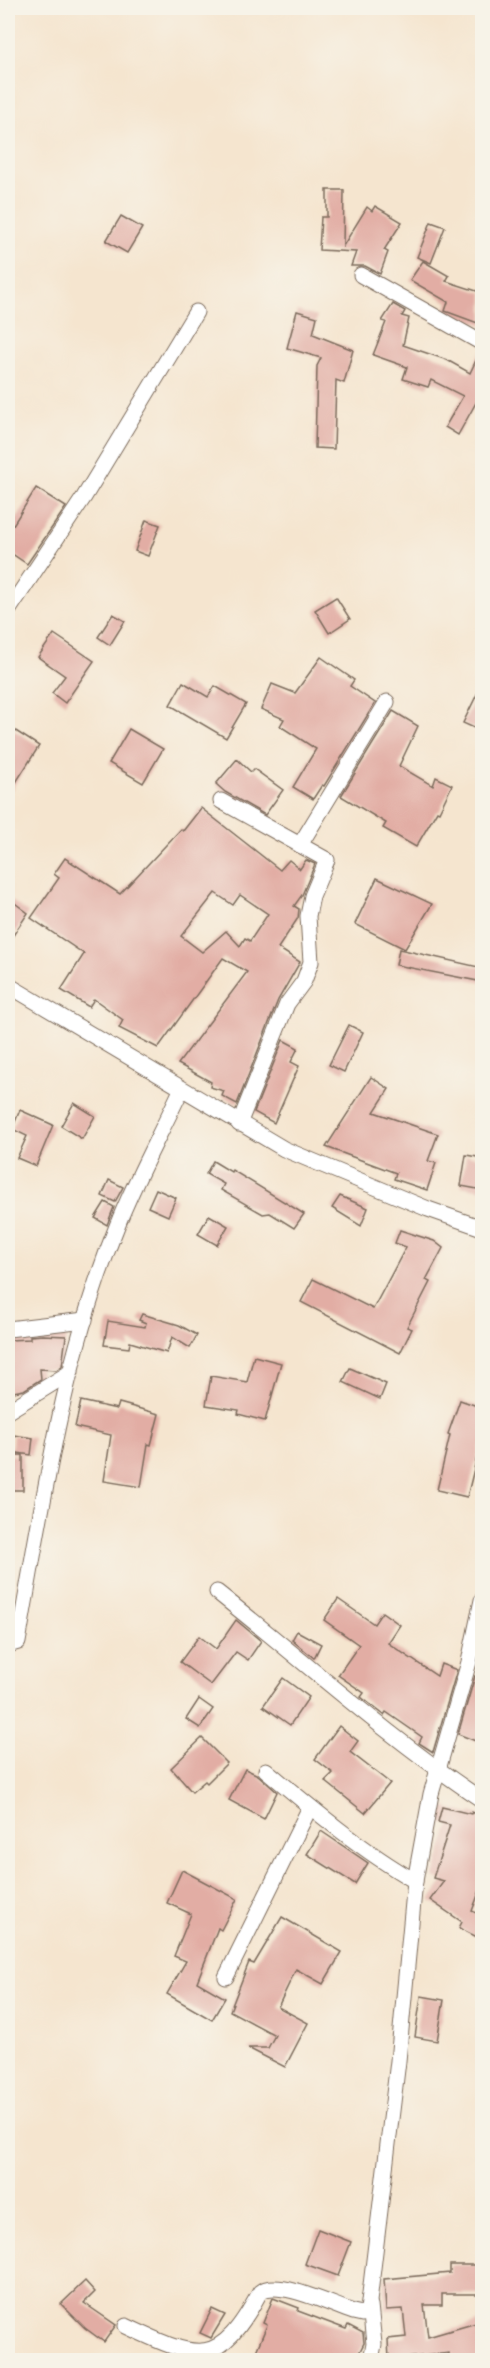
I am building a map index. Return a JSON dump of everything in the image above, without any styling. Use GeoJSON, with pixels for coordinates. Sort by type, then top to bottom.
{"type":"FeatureCollection","features":[{"type":"Feature","properties":{"kind":"street"},"geometry":{"type":"LineString","coordinates":[[361,275],[483,343]]}},
{"type":"Feature","properties":{"kind":"street"},"geometry":{"type":"LineString","coordinates":[[8,611],[84,496],[196,312]]}},
{"type":"Feature","properties":{"kind":"street"},"geometry":{"type":"LineString","coordinates":[[300,845],[387,702]]}},
{"type":"Feature","properties":{"kind":"street"},"geometry":{"type":"LineString","coordinates":[[221,801],[327,860],[312,896],[308,916],[311,962],[304,981],[286,1004],[240,1124]]}},
{"type":"Feature","properties":{"kind":"street"},"geometry":{"type":"LineString","coordinates":[[8,985],[240,1124],[304,1158],[428,1209],[483,1228]]}},
{"type":"Feature","properties":{"kind":"street"},"geometry":{"type":"LineString","coordinates":[[8,1645],[18,1642],[71,1372],[85,1320],[117,1226],[182,1090]]}},
{"type":"Feature","properties":{"kind":"street"},"geometry":{"type":"LineString","coordinates":[[8,1329],[85,1320]]}},
{"type":"Feature","properties":{"kind":"street"},"geometry":{"type":"LineString","coordinates":[[8,1411],[71,1372]]}},
{"type":"Feature","properties":{"kind":"street"},"geometry":{"type":"LineString","coordinates":[[217,1592],[341,1696],[438,1770],[483,1800]]}},
{"type":"Feature","properties":{"kind":"street"},"geometry":{"type":"LineString","coordinates":[[371,2361],[374,2344],[369,2285],[398,2061],[414,1881],[438,1770],[469,1662],[483,1600]]}},
{"type":"Feature","properties":{"kind":"street"},"geometry":{"type":"LineString","coordinates":[[266,1770],[310,1807],[395,1870],[414,1881]]}},
{"type":"Feature","properties":{"kind":"street"},"geometry":{"type":"LineString","coordinates":[[226,1977],[310,1807]]}},
{"type":"Feature","properties":{"kind":"street"},"geometry":{"type":"LineString","coordinates":[[126,2326],[180,2352],[196,2355],[229,2342],[240,2330],[260,2292],[266,2287],[284,2288],[362,2314],[370,2305]]}},
{"type":"Feature","properties":{"kind":"building"},"geometry":{"type":"Polygon","coordinates":[[[327,190],[344,190],[343,246],[367,207],[372,211],[375,206],[402,222],[384,250],[388,252],[380,274],[365,266],[351,266],[356,252],[319,250],[321,217],[327,217],[327,190]]]}},
{"type":"Feature","properties":{"kind":"building"},"geometry":{"type":"Polygon","coordinates":[[[121,216],[142,228],[127,253],[106,241],[121,216]]]}},
{"type":"Feature","properties":{"kind":"building"},"geometry":{"type":"Polygon","coordinates":[[[431,222],[445,227],[431,263],[417,257],[431,222]]]}},
{"type":"Feature","properties":{"kind":"building"},"geometry":{"type":"Polygon","coordinates":[[[423,261],[449,276],[446,281],[483,293],[483,325],[445,311],[448,302],[410,280],[423,261]]]}},
{"type":"Feature","properties":{"kind":"building"},"geometry":{"type":"Polygon","coordinates":[[[393,304],[405,311],[402,316],[409,318],[403,345],[447,360],[470,373],[480,352],[483,353],[483,390],[458,435],[445,427],[463,396],[431,380],[428,387],[403,379],[407,367],[373,355],[386,322],[382,321],[393,304]]]}},
{"type":"Feature","properties":{"kind":"building"},"geometry":{"type":"Polygon","coordinates":[[[297,311],[317,317],[313,334],[353,350],[344,383],[336,380],[334,449],[315,448],[317,366],[321,358],[287,348],[297,311]]]}},
{"type":"Feature","properties":{"kind":"building"},"geometry":{"type":"Polygon","coordinates":[[[36,488],[66,507],[27,564],[8,551],[8,522],[13,525],[36,488]]]}},
{"type":"Feature","properties":{"kind":"building"},"geometry":{"type":"Polygon","coordinates":[[[146,520],[160,525],[148,556],[135,551],[146,520]]]}},
{"type":"Feature","properties":{"kind":"building"},"geometry":{"type":"Polygon","coordinates":[[[336,597],[350,619],[329,633],[315,610],[336,597]]]}},
{"type":"Feature","properties":{"kind":"building"},"geometry":{"type":"Polygon","coordinates":[[[113,614],[125,621],[110,645],[98,637],[113,614]]]}},
{"type":"Feature","properties":{"kind":"building"},"geometry":{"type":"Polygon","coordinates":[[[54,634],[94,661],[65,703],[52,693],[65,676],[38,657],[54,634]]]}},
{"type":"Feature","properties":{"kind":"building"},"geometry":{"type":"Polygon","coordinates":[[[321,657],[354,680],[350,686],[375,703],[324,786],[322,785],[313,799],[293,787],[316,749],[280,726],[284,719],[261,709],[272,684],[295,693],[321,657]]]}},
{"type":"Feature","properties":{"kind":"building"},"geometry":{"type":"Polygon","coordinates":[[[183,682],[208,697],[215,686],[246,704],[226,738],[170,705],[183,682]]]}},
{"type":"Feature","properties":{"kind":"building"},"geometry":{"type":"Polygon","coordinates":[[[483,682],[483,732],[463,723],[483,682]]]}},
{"type":"Feature","properties":{"kind":"building"},"geometry":{"type":"Polygon","coordinates":[[[393,711],[418,726],[399,766],[433,786],[436,777],[452,785],[439,812],[437,811],[416,847],[383,828],[386,823],[341,796],[393,711]]]}},
{"type":"Feature","properties":{"kind":"building"},"geometry":{"type":"Polygon","coordinates":[[[8,726],[39,746],[8,795],[8,726]]]}},
{"type":"Feature","properties":{"kind":"building"},"geometry":{"type":"Polygon","coordinates":[[[129,729],[163,749],[143,783],[109,763],[129,729]]]}},
{"type":"Feature","properties":{"kind":"building"},"geometry":{"type":"Polygon","coordinates":[[[237,759],[251,772],[254,769],[283,790],[265,815],[225,792],[216,784],[237,759]]]}},
{"type":"Feature","properties":{"kind":"building"},"geometry":{"type":"Polygon","coordinates":[[[201,808],[280,870],[289,860],[300,869],[306,860],[315,864],[302,895],[294,906],[299,909],[298,918],[278,948],[300,962],[278,1000],[237,1104],[222,1096],[224,1091],[210,1087],[211,1082],[178,1064],[247,972],[223,958],[158,1048],[119,1028],[123,1020],[94,999],[89,1007],[61,990],[84,954],[31,918],[59,878],[54,874],[65,858],[120,894],[181,829],[183,831],[201,808]],[[215,893],[181,936],[202,952],[226,931],[240,946],[245,938],[250,941],[268,914],[240,895],[233,905],[215,893]]]}},
{"type":"Feature","properties":{"kind":"building"},"geometry":{"type":"Polygon","coordinates":[[[377,878],[432,904],[405,949],[355,924],[377,878]]]}},
{"type":"Feature","properties":{"kind":"building"},"geometry":{"type":"Polygon","coordinates":[[[8,898],[28,913],[8,943],[8,898]]]}},
{"type":"Feature","properties":{"kind":"building"},"geometry":{"type":"Polygon","coordinates":[[[399,949],[483,968],[483,982],[396,965],[399,949]]]}},
{"type":"Feature","properties":{"kind":"building"},"geometry":{"type":"Polygon","coordinates":[[[349,1025],[363,1032],[344,1072],[329,1065],[349,1025]]]}},
{"type":"Feature","properties":{"kind":"building"},"geometry":{"type":"Polygon","coordinates":[[[283,1040],[298,1048],[291,1062],[299,1066],[274,1123],[254,1112],[283,1040]]]}},
{"type":"Feature","properties":{"kind":"building"},"geometry":{"type":"Polygon","coordinates":[[[371,1077],[389,1089],[374,1112],[438,1134],[428,1161],[436,1163],[427,1190],[394,1179],[396,1173],[326,1147],[371,1077]]]}},
{"type":"Feature","properties":{"kind":"building"},"geometry":{"type":"Polygon","coordinates":[[[74,1103],[95,1116],[82,1139],[61,1126],[74,1103]]]}},
{"type":"Feature","properties":{"kind":"building"},"geometry":{"type":"Polygon","coordinates":[[[20,1110],[53,1125],[36,1166],[17,1158],[27,1136],[12,1129],[20,1110]]]}},
{"type":"Feature","properties":{"kind":"building"},"geometry":{"type":"Polygon","coordinates":[[[466,1155],[483,1158],[483,1190],[461,1186],[466,1155]]]}},
{"type":"Feature","properties":{"kind":"building"},"geometry":{"type":"Polygon","coordinates":[[[213,1161],[304,1214],[294,1228],[270,1213],[263,1214],[221,1190],[224,1184],[206,1174],[213,1161]]]}},
{"type":"Feature","properties":{"kind":"building"},"geometry":{"type":"Polygon","coordinates":[[[109,1180],[123,1187],[115,1202],[102,1196],[109,1180]]]}},
{"type":"Feature","properties":{"kind":"building"},"geometry":{"type":"Polygon","coordinates":[[[156,1189],[176,1198],[168,1216],[148,1207],[156,1189]]]}},
{"type":"Feature","properties":{"kind":"building"},"geometry":{"type":"Polygon","coordinates":[[[340,1196],[368,1208],[361,1226],[332,1208],[340,1196]]]}},
{"type":"Feature","properties":{"kind":"building"},"geometry":{"type":"Polygon","coordinates":[[[105,1202],[114,1207],[107,1225],[95,1218],[105,1202]]]}},
{"type":"Feature","properties":{"kind":"building"},"geometry":{"type":"Polygon","coordinates":[[[209,1215],[228,1226],[217,1245],[198,1234],[209,1215]]]}},
{"type":"Feature","properties":{"kind":"building"},"geometry":{"type":"Polygon","coordinates":[[[400,1230],[434,1241],[443,1248],[426,1280],[430,1282],[407,1327],[412,1329],[400,1353],[301,1302],[313,1279],[373,1309],[406,1247],[395,1243],[400,1230]]]}},
{"type":"Feature","properties":{"kind":"building"},"geometry":{"type":"Polygon","coordinates":[[[142,1314],[179,1325],[197,1335],[190,1348],[172,1337],[167,1353],[130,1342],[129,1348],[104,1345],[108,1321],[145,1327],[146,1323],[139,1320],[142,1314]]]}},
{"type":"Feature","properties":{"kind":"building"},"geometry":{"type":"Polygon","coordinates":[[[30,1336],[66,1336],[62,1366],[56,1370],[40,1369],[41,1379],[24,1390],[8,1393],[8,1340],[30,1339],[30,1336]]]}},
{"type":"Feature","properties":{"kind":"building"},"geometry":{"type":"Polygon","coordinates":[[[254,1356],[281,1363],[265,1421],[238,1414],[239,1410],[206,1405],[211,1376],[247,1382],[254,1356]]]}},
{"type":"Feature","properties":{"kind":"building"},"geometry":{"type":"Polygon","coordinates":[[[350,1368],[386,1384],[380,1399],[343,1382],[350,1368]]]}},
{"type":"Feature","properties":{"kind":"building"},"geometry":{"type":"Polygon","coordinates":[[[460,1400],[483,1408],[483,1446],[480,1445],[467,1497],[437,1490],[450,1435],[448,1434],[460,1400]]]}},
{"type":"Feature","properties":{"kind":"building"},"geometry":{"type":"Polygon","coordinates":[[[81,1401],[117,1409],[119,1403],[159,1414],[151,1445],[148,1444],[141,1487],[104,1481],[111,1435],[75,1427],[81,1401]]]}},
{"type":"Feature","properties":{"kind":"building"},"geometry":{"type":"Polygon","coordinates":[[[13,1435],[33,1438],[31,1455],[11,1452],[13,1435]]]}},
{"type":"Feature","properties":{"kind":"building"},"geometry":{"type":"Polygon","coordinates":[[[8,1455],[23,1455],[23,1490],[8,1490],[8,1455]]]}},
{"type":"Feature","properties":{"kind":"building"},"geometry":{"type":"Polygon","coordinates":[[[338,1599],[374,1624],[382,1612],[400,1625],[388,1643],[437,1676],[441,1664],[457,1670],[433,1752],[419,1743],[422,1737],[386,1712],[384,1715],[361,1697],[364,1693],[338,1675],[359,1645],[324,1620],[338,1599]]]}},
{"type":"Feature","properties":{"kind":"building"},"geometry":{"type":"Polygon","coordinates":[[[236,1620],[261,1641],[248,1660],[236,1652],[211,1685],[180,1662],[199,1636],[216,1649],[236,1620]]]}},
{"type":"Feature","properties":{"kind":"building"},"geometry":{"type":"Polygon","coordinates":[[[297,1631],[321,1644],[314,1658],[292,1640],[297,1631]]]}},
{"type":"Feature","properties":{"kind":"building"},"geometry":{"type":"Polygon","coordinates":[[[475,1676],[483,1679],[483,1744],[458,1734],[475,1676]]]}},
{"type":"Feature","properties":{"kind":"building"},"geometry":{"type":"Polygon","coordinates":[[[283,1678],[309,1697],[290,1725],[263,1706],[283,1678]]]}},
{"type":"Feature","properties":{"kind":"building"},"geometry":{"type":"Polygon","coordinates":[[[199,1699],[213,1709],[200,1728],[186,1719],[199,1699]]]}},
{"type":"Feature","properties":{"kind":"building"},"geometry":{"type":"Polygon","coordinates":[[[339,1726],[358,1741],[350,1752],[390,1783],[365,1813],[325,1781],[333,1773],[315,1759],[339,1726]]]}},
{"type":"Feature","properties":{"kind":"building"},"geometry":{"type":"Polygon","coordinates":[[[202,1738],[227,1763],[207,1783],[205,1781],[192,1792],[171,1768],[202,1738]]]}},
{"type":"Feature","properties":{"kind":"building"},"geometry":{"type":"Polygon","coordinates":[[[245,1769],[258,1775],[277,1792],[264,1819],[229,1800],[245,1769]]]}},
{"type":"Feature","properties":{"kind":"building"},"geometry":{"type":"Polygon","coordinates":[[[442,1807],[471,1814],[472,1812],[483,1817],[483,1882],[472,1911],[483,1916],[483,1940],[459,1928],[462,1922],[430,1900],[444,1881],[433,1878],[450,1825],[438,1822],[442,1807]]]}},
{"type":"Feature","properties":{"kind":"building"},"geometry":{"type":"Polygon","coordinates":[[[321,1831],[368,1863],[355,1884],[307,1854],[321,1831]]]}},
{"type":"Feature","properties":{"kind":"building"},"geometry":{"type":"Polygon","coordinates":[[[182,1870],[237,1899],[221,1930],[218,1928],[197,1982],[225,1998],[212,2020],[167,1994],[186,1961],[174,1956],[191,1914],[167,1903],[182,1870]]]}},
{"type":"Feature","properties":{"kind":"building"},"geometry":{"type":"Polygon","coordinates":[[[282,1917],[342,1952],[323,1984],[296,1969],[278,2007],[308,2023],[285,2067],[248,2048],[268,2048],[275,2035],[230,2011],[249,1962],[254,1964],[282,1917]]]}},
{"type":"Feature","properties":{"kind":"building"},"geometry":{"type":"Polygon","coordinates":[[[421,1996],[444,2000],[437,2041],[415,2037],[421,1996]]]}},
{"type":"Feature","properties":{"kind":"building"},"geometry":{"type":"Polygon","coordinates":[[[318,2229],[351,2242],[338,2276],[305,2264],[318,2229]]]}},
{"type":"Feature","properties":{"kind":"building"},"geometry":{"type":"Polygon","coordinates":[[[450,2265],[483,2265],[483,2294],[442,2294],[442,2305],[424,2305],[428,2337],[483,2321],[483,2361],[449,2361],[449,2353],[389,2360],[388,2339],[406,2337],[403,2309],[386,2310],[384,2279],[450,2273],[450,2265]]]}},
{"type":"Feature","properties":{"kind":"building"},"geometry":{"type":"Polygon","coordinates":[[[85,2281],[95,2292],[84,2303],[116,2325],[104,2342],[85,2328],[61,2304],[85,2281]]]}},
{"type":"Feature","properties":{"kind":"building"},"geometry":{"type":"Polygon","coordinates":[[[273,2298],[299,2308],[298,2311],[346,2329],[348,2325],[363,2333],[364,2343],[355,2361],[252,2361],[267,2325],[263,2323],[273,2298]]]}},
{"type":"Feature","properties":{"kind":"building"},"geometry":{"type":"Polygon","coordinates":[[[212,2309],[225,2315],[211,2338],[200,2333],[212,2309]]]}}]}
